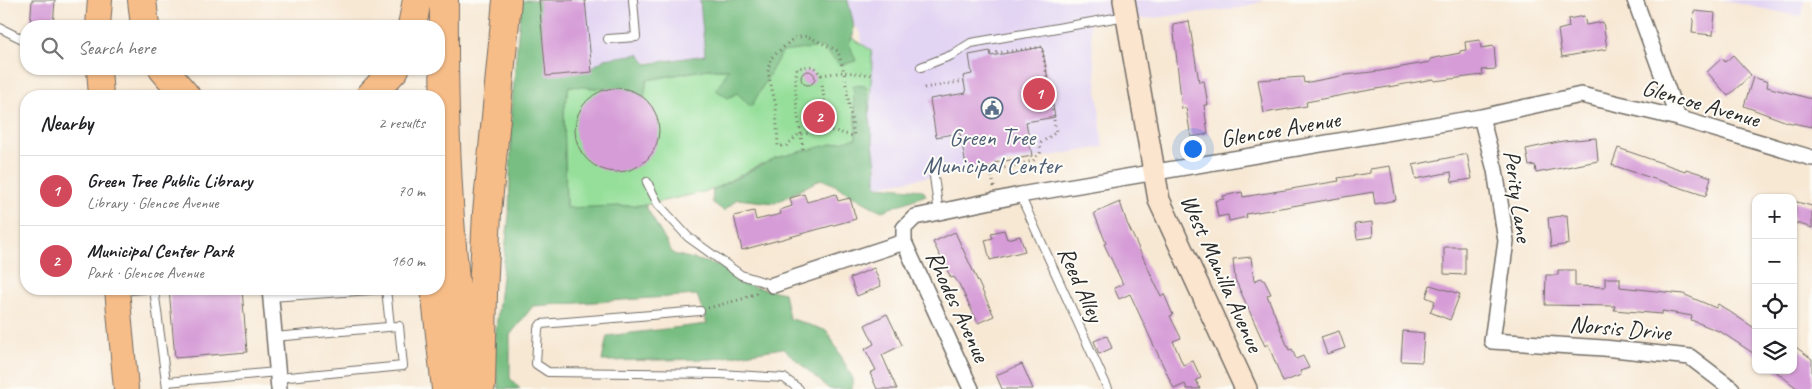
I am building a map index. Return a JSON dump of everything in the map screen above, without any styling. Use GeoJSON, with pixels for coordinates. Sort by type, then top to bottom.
{"type":"FeatureCollection","features":[{"type":"Feature","properties":{"kind":"highway"},"geometry":{"type":"LineString","coordinates":[[142,0],[144,20]]}},
{"type":"Feature","properties":{"kind":"highway"},"geometry":{"type":"LineString","coordinates":[[413,20],[418,0]]}},
{"type":"Feature","properties":{"kind":"highway"},"geometry":{"type":"LineString","coordinates":[[424,0],[425,20]]}},
{"type":"Feature","properties":{"kind":"highway"},"geometry":{"type":"LineString","coordinates":[[444,0],[444,20]]}},
{"type":"Feature","properties":{"kind":"highway"},"geometry":{"type":"LineString","coordinates":[[482,389],[483,293],[487,213],[507,0]]}},
{"type":"Feature","properties":{"kind":"highway"},"geometry":{"type":"LineString","coordinates":[[445,49],[448,197],[460,333],[469,389]]}},
{"type":"Feature","properties":{"kind":"highway"},"geometry":{"type":"LineString","coordinates":[[168,75],[181,90]]}},
{"type":"Feature","properties":{"kind":"highway"},"geometry":{"type":"LineString","coordinates":[[376,90],[390,75]]}},
{"type":"Feature","properties":{"kind":"highway"},"geometry":{"type":"LineString","coordinates":[[384,90],[393,75]]}},
{"type":"Feature","properties":{"kind":"highway"},"geometry":{"type":"LineString","coordinates":[[426,75],[426,90]]}},
{"type":"Feature","properties":{"kind":"highway"},"geometry":{"type":"LineString","coordinates":[[436,295],[446,389]]}},
{"type":"Feature","properties":{"kind":"main road"},"geometry":{"type":"LineString","coordinates":[[98,20],[100,0]]}},
{"type":"Feature","properties":{"kind":"main road"},"geometry":{"type":"LineString","coordinates":[[118,295],[126,389]]}},
{"type":"Feature","properties":{"kind":"street"},"geometry":{"type":"LineString","coordinates":[[1634,0],[1678,118]]}},
{"type":"Feature","properties":{"kind":"street","name":"West Manilla Avenue"},"geometry":{"type":"LineString","coordinates":[[1126,8],[1154,174],[1163,211],[1246,389]]}},
{"type":"Feature","properties":{"kind":"street","name":"Glencoe Avenue"},"geometry":{"type":"LineString","coordinates":[[904,242],[904,228],[915,217],[1020,195],[1154,174],[1481,117],[1581,95],[1678,118],[1812,158]]}},
{"type":"Feature","properties":{"kind":"street","name":"Perity Lane"},"geometry":{"type":"LineString","coordinates":[[1481,117],[1495,170],[1506,241],[1492,341]]}},
{"type":"Feature","properties":{"kind":"street"},"geometry":{"type":"LineString","coordinates":[[773,285],[904,242]]}},
{"type":"Feature","properties":{"kind":"street","name":"Rhodes Avenue"},"geometry":{"type":"LineString","coordinates":[[904,242],[971,389]]}},
{"type":"Feature","properties":{"kind":"street"},"geometry":{"type":"LineString","coordinates":[[270,295],[278,380]]}},
{"type":"Feature","properties":{"kind":"street","name":"Norsis Drive"},"geometry":{"type":"LineString","coordinates":[[1492,341],[1690,356],[1732,389]]}},
{"type":"Feature","properties":{"kind":"lane"},"geometry":{"type":"LineString","coordinates":[[608,39],[636,36],[634,0]]}},
{"type":"Feature","properties":{"kind":"lane"},"geometry":{"type":"LineString","coordinates":[[921,67],[952,55],[971,43],[1126,8]]}},
{"type":"Feature","properties":{"kind":"lane"},"geometry":{"type":"LineString","coordinates":[[0,28],[20,38]]}},
{"type":"Feature","properties":{"kind":"lane"},"geometry":{"type":"LineString","coordinates":[[933,169],[939,212]]}},
{"type":"Feature","properties":{"kind":"lane"},"geometry":{"type":"LineString","coordinates":[[647,182],[658,204],[688,237],[741,275],[773,285]]}},
{"type":"Feature","properties":{"kind":"lane","name":"Reed Alley"},"geometry":{"type":"LineString","coordinates":[[1020,195],[1108,389]]}},
{"type":"Feature","properties":{"kind":"lane"},"geometry":{"type":"LineString","coordinates":[[155,295],[167,386],[278,380],[403,366],[399,326],[274,337]]}},
{"type":"Feature","properties":{"kind":"lane"},"geometry":{"type":"LineString","coordinates":[[387,295],[390,326]]}},
{"type":"Feature","properties":{"kind":"lane"},"geometry":{"type":"LineString","coordinates":[[700,311],[541,324],[538,329],[536,364],[548,372],[720,374],[784,378],[800,389]]}},
{"type":"Feature","properties":{"kind":"path"},"geometry":{"type":"LineString","coordinates":[[807,36],[838,51],[844,72],[854,136],[828,131],[801,134],[786,146],[778,146],[776,106],[768,72],[770,59],[794,38],[807,36]]}},
{"type":"Feature","properties":{"kind":"path"},"geometry":{"type":"LineString","coordinates":[[996,52],[1042,47],[1056,132],[1041,143],[1040,153],[1034,162],[991,170],[997,200]]}},
{"type":"Feature","properties":{"kind":"path"},"geometry":{"type":"LineString","coordinates":[[803,149],[794,87],[797,68],[813,66],[821,76],[828,131]]}},
{"type":"Feature","properties":{"kind":"path"},"geometry":{"type":"LineString","coordinates":[[821,76],[844,72],[874,75]]}},
{"type":"Feature","properties":{"kind":"path"},"geometry":{"type":"LineString","coordinates":[[924,88],[964,81]]}},
{"type":"Feature","properties":{"kind":"path"},"geometry":{"type":"LineString","coordinates":[[700,311],[742,299],[773,285]]}},
{"type":"Feature","properties":{"kind":"shaded area"},"geometry":{"type":"Polygon","coordinates":[[[539,0],[792,0],[705,55],[546,76],[539,0]]]}},
{"type":"Feature","properties":{"kind":"shaded area"},"geometry":{"type":"Polygon","coordinates":[[[832,0],[1266,0],[1240,8],[1143,19],[1089,14],[1103,147],[876,186],[861,33],[832,0]]]}},
{"type":"Feature","properties":{"kind":"shaded area"},"geometry":{"type":"Polygon","coordinates":[[[1721,0],[1805,0],[1802,17],[1721,0]]]}},
{"type":"Feature","properties":{"kind":"green space"},"geometry":{"type":"Polygon","coordinates":[[[539,0],[585,72],[605,59],[639,54],[647,64],[705,55],[700,0],[848,0],[854,27],[849,43],[856,61],[840,65],[822,47],[782,52],[751,107],[737,93],[728,98],[716,90],[729,69],[708,69],[647,80],[644,98],[607,89],[569,86],[564,111],[566,208],[645,205],[673,254],[718,265],[754,287],[784,293],[789,318],[827,331],[852,377],[852,389],[829,389],[783,348],[712,359],[602,361],[607,336],[707,324],[697,295],[533,306],[510,335],[510,378],[520,389],[499,389],[493,355],[509,216],[512,101],[521,2],[539,0]]]}},
{"type":"Feature","properties":{"kind":"green space"},"geometry":{"type":"Polygon","coordinates":[[[800,35],[852,38],[871,50],[868,147],[761,164],[712,190],[645,205],[566,209],[564,111],[569,86],[647,80],[708,69],[730,69],[757,48],[800,35]]]}},
{"type":"Feature","properties":{"kind":"green space"},"geometry":{"type":"Polygon","coordinates":[[[853,85],[866,86],[876,167],[876,186],[923,190],[926,195],[882,211],[821,179],[775,203],[737,199],[724,211],[712,202],[713,190],[775,158],[856,138],[853,85]]]}},
{"type":"Feature","properties":{"kind":"building"},"geometry":{"type":"Polygon","coordinates":[[[32,0],[55,0],[53,20],[30,20],[32,0]]]}},
{"type":"Feature","properties":{"kind":"building"},"geometry":{"type":"Polygon","coordinates":[[[539,0],[585,0],[592,72],[546,76],[539,0]]]}},
{"type":"Feature","properties":{"kind":"building"},"geometry":{"type":"Polygon","coordinates":[[[1694,11],[1715,13],[1713,35],[1692,33],[1694,11]]]}},
{"type":"Feature","properties":{"kind":"building"},"geometry":{"type":"Polygon","coordinates":[[[1584,16],[1586,25],[1603,22],[1607,49],[1562,57],[1558,30],[1569,27],[1568,19],[1584,16]]]}},
{"type":"Feature","properties":{"kind":"building"},"geometry":{"type":"Polygon","coordinates":[[[1189,21],[1199,82],[1204,81],[1208,105],[1204,105],[1208,134],[1191,137],[1186,108],[1182,109],[1173,24],[1189,21]]]}},
{"type":"Feature","properties":{"kind":"building"},"geometry":{"type":"Polygon","coordinates":[[[1480,40],[1481,48],[1494,46],[1496,69],[1482,70],[1483,75],[1434,81],[1434,79],[1359,92],[1306,102],[1307,106],[1264,113],[1258,80],[1303,77],[1304,83],[1430,62],[1430,59],[1466,50],[1465,42],[1480,40]]]}},
{"type":"Feature","properties":{"kind":"building","name":"Green Tree Municipal Center"},"geometry":{"type":"Polygon","coordinates":[[[1042,47],[1055,117],[1026,122],[1032,156],[994,163],[995,166],[967,171],[960,133],[936,137],[930,99],[966,93],[963,76],[972,74],[969,55],[990,51],[991,56],[1042,47]]]}},
{"type":"Feature","properties":{"kind":"building"},"geometry":{"type":"Polygon","coordinates":[[[1733,55],[1751,75],[1728,96],[1707,72],[1722,58],[1725,62],[1733,55]]]}},
{"type":"Feature","properties":{"kind":"building"},"geometry":{"type":"Polygon","coordinates":[[[805,71],[811,71],[815,78],[811,85],[805,85],[801,81],[801,75],[805,71]]]}},
{"type":"Feature","properties":{"kind":"building"},"geometry":{"type":"Polygon","coordinates":[[[1753,77],[1768,82],[1767,87],[1812,99],[1812,127],[1787,122],[1744,106],[1753,77]]]}},
{"type":"Feature","properties":{"kind":"building"},"geometry":{"type":"Polygon","coordinates":[[[609,88],[625,88],[641,95],[652,106],[659,122],[656,146],[647,160],[641,165],[625,172],[609,172],[593,165],[582,154],[575,138],[575,122],[582,106],[593,95],[609,88]]]}},
{"type":"Feature","properties":{"kind":"building"},"geometry":{"type":"Polygon","coordinates":[[[1596,138],[1598,161],[1536,173],[1535,165],[1529,166],[1526,149],[1563,141],[1596,138]]]}},
{"type":"Feature","properties":{"kind":"building"},"geometry":{"type":"Polygon","coordinates":[[[1618,148],[1685,171],[1686,169],[1711,177],[1706,196],[1612,165],[1618,148]]]}},
{"type":"Feature","properties":{"kind":"building"},"geometry":{"type":"Polygon","coordinates":[[[1467,154],[1472,179],[1452,182],[1451,172],[1416,179],[1413,165],[1467,154]]]}},
{"type":"Feature","properties":{"kind":"building"},"geometry":{"type":"Polygon","coordinates":[[[1390,166],[1396,200],[1375,204],[1373,192],[1246,214],[1247,217],[1229,221],[1228,215],[1218,217],[1215,201],[1224,199],[1223,196],[1242,192],[1243,197],[1339,181],[1338,178],[1370,173],[1370,169],[1390,166]]]}},
{"type":"Feature","properties":{"kind":"building"},"geometry":{"type":"Polygon","coordinates":[[[804,194],[807,202],[836,194],[838,201],[850,198],[856,219],[742,250],[734,216],[754,211],[756,220],[781,214],[780,210],[792,206],[790,198],[804,194]]]}},
{"type":"Feature","properties":{"kind":"building"},"geometry":{"type":"Polygon","coordinates":[[[1120,202],[1127,223],[1161,296],[1164,294],[1173,315],[1170,316],[1181,338],[1173,341],[1183,365],[1193,361],[1201,378],[1196,380],[1200,389],[1187,389],[1185,384],[1174,389],[1130,294],[1119,299],[1114,288],[1123,284],[1104,244],[1106,243],[1094,213],[1120,202]]]}},
{"type":"Feature","properties":{"kind":"building"},"geometry":{"type":"Polygon","coordinates":[[[1797,202],[1812,206],[1812,228],[1797,223],[1797,202]]]}},
{"type":"Feature","properties":{"kind":"building"},"geometry":{"type":"Polygon","coordinates":[[[1567,215],[1569,244],[1551,247],[1548,218],[1567,215]]]}},
{"type":"Feature","properties":{"kind":"building"},"geometry":{"type":"Polygon","coordinates":[[[1372,222],[1373,237],[1357,239],[1355,224],[1372,222]]]}},
{"type":"Feature","properties":{"kind":"building"},"geometry":{"type":"Polygon","coordinates":[[[1004,230],[1007,239],[1020,236],[1025,251],[990,260],[985,240],[993,238],[991,233],[1004,230]]]}},
{"type":"Feature","properties":{"kind":"building"},"geometry":{"type":"Polygon","coordinates":[[[955,232],[994,316],[978,323],[959,284],[954,277],[951,278],[933,242],[955,232]]]}},
{"type":"Feature","properties":{"kind":"building"},"geometry":{"type":"Polygon","coordinates":[[[1444,247],[1465,247],[1465,275],[1444,274],[1444,247]]]}},
{"type":"Feature","properties":{"kind":"building"},"geometry":{"type":"Polygon","coordinates":[[[1251,257],[1254,281],[1261,278],[1264,280],[1271,294],[1267,295],[1289,350],[1292,349],[1296,359],[1303,356],[1309,368],[1300,371],[1301,375],[1283,382],[1268,344],[1265,346],[1235,279],[1233,259],[1251,257]]]}},
{"type":"Feature","properties":{"kind":"building"},"geometry":{"type":"Polygon","coordinates":[[[874,268],[881,286],[857,296],[850,278],[874,268]]]}},
{"type":"Feature","properties":{"kind":"building"},"geometry":{"type":"Polygon","coordinates":[[[1558,270],[1575,270],[1575,286],[1605,287],[1605,278],[1620,278],[1620,287],[1683,294],[1716,308],[1718,304],[1752,326],[1752,352],[1721,332],[1691,320],[1692,316],[1662,311],[1662,314],[1614,310],[1615,306],[1545,305],[1546,275],[1558,275],[1558,270]]]}},
{"type":"Feature","properties":{"kind":"building"},"geometry":{"type":"Polygon","coordinates":[[[1430,285],[1460,294],[1450,320],[1430,312],[1435,301],[1426,297],[1430,285]]]}},
{"type":"Feature","properties":{"kind":"building"},"geometry":{"type":"Polygon","coordinates":[[[170,295],[242,295],[247,352],[175,358],[170,295]]]}},
{"type":"Feature","properties":{"kind":"building"},"geometry":{"type":"Polygon","coordinates":[[[887,314],[902,345],[882,355],[897,389],[877,389],[870,373],[876,370],[865,349],[874,344],[865,325],[887,314]]]}},
{"type":"Feature","properties":{"kind":"building"},"geometry":{"type":"Polygon","coordinates":[[[1339,331],[1345,348],[1327,354],[1321,337],[1339,331]]]}},
{"type":"Feature","properties":{"kind":"building"},"geometry":{"type":"Polygon","coordinates":[[[1403,331],[1424,333],[1422,362],[1401,361],[1403,331]]]}},
{"type":"Feature","properties":{"kind":"building"},"geometry":{"type":"Polygon","coordinates":[[[1107,336],[1112,348],[1099,354],[1094,341],[1107,336]]]}},
{"type":"Feature","properties":{"kind":"building"},"geometry":{"type":"Polygon","coordinates":[[[1797,348],[1812,359],[1812,389],[1798,389],[1779,374],[1797,374],[1797,348]]]}},
{"type":"Feature","properties":{"kind":"building"},"geometry":{"type":"Polygon","coordinates":[[[1022,364],[1033,389],[1002,389],[996,375],[1022,364]]]}},
{"type":"Feature","properties":{"kind":"place","name":"Green Tree Public Library"},"geometry":{"type":"Point","coordinates":[1039,94]}},
{"type":"Feature","properties":{"kind":"place","name":"Green Tree Municipal Center"},"geometry":{"type":"Point","coordinates":[992,108]}},
{"type":"Feature","properties":{"kind":"place","name":"Municipal Center Park"},"geometry":{"type":"Point","coordinates":[819,117]}}]}
